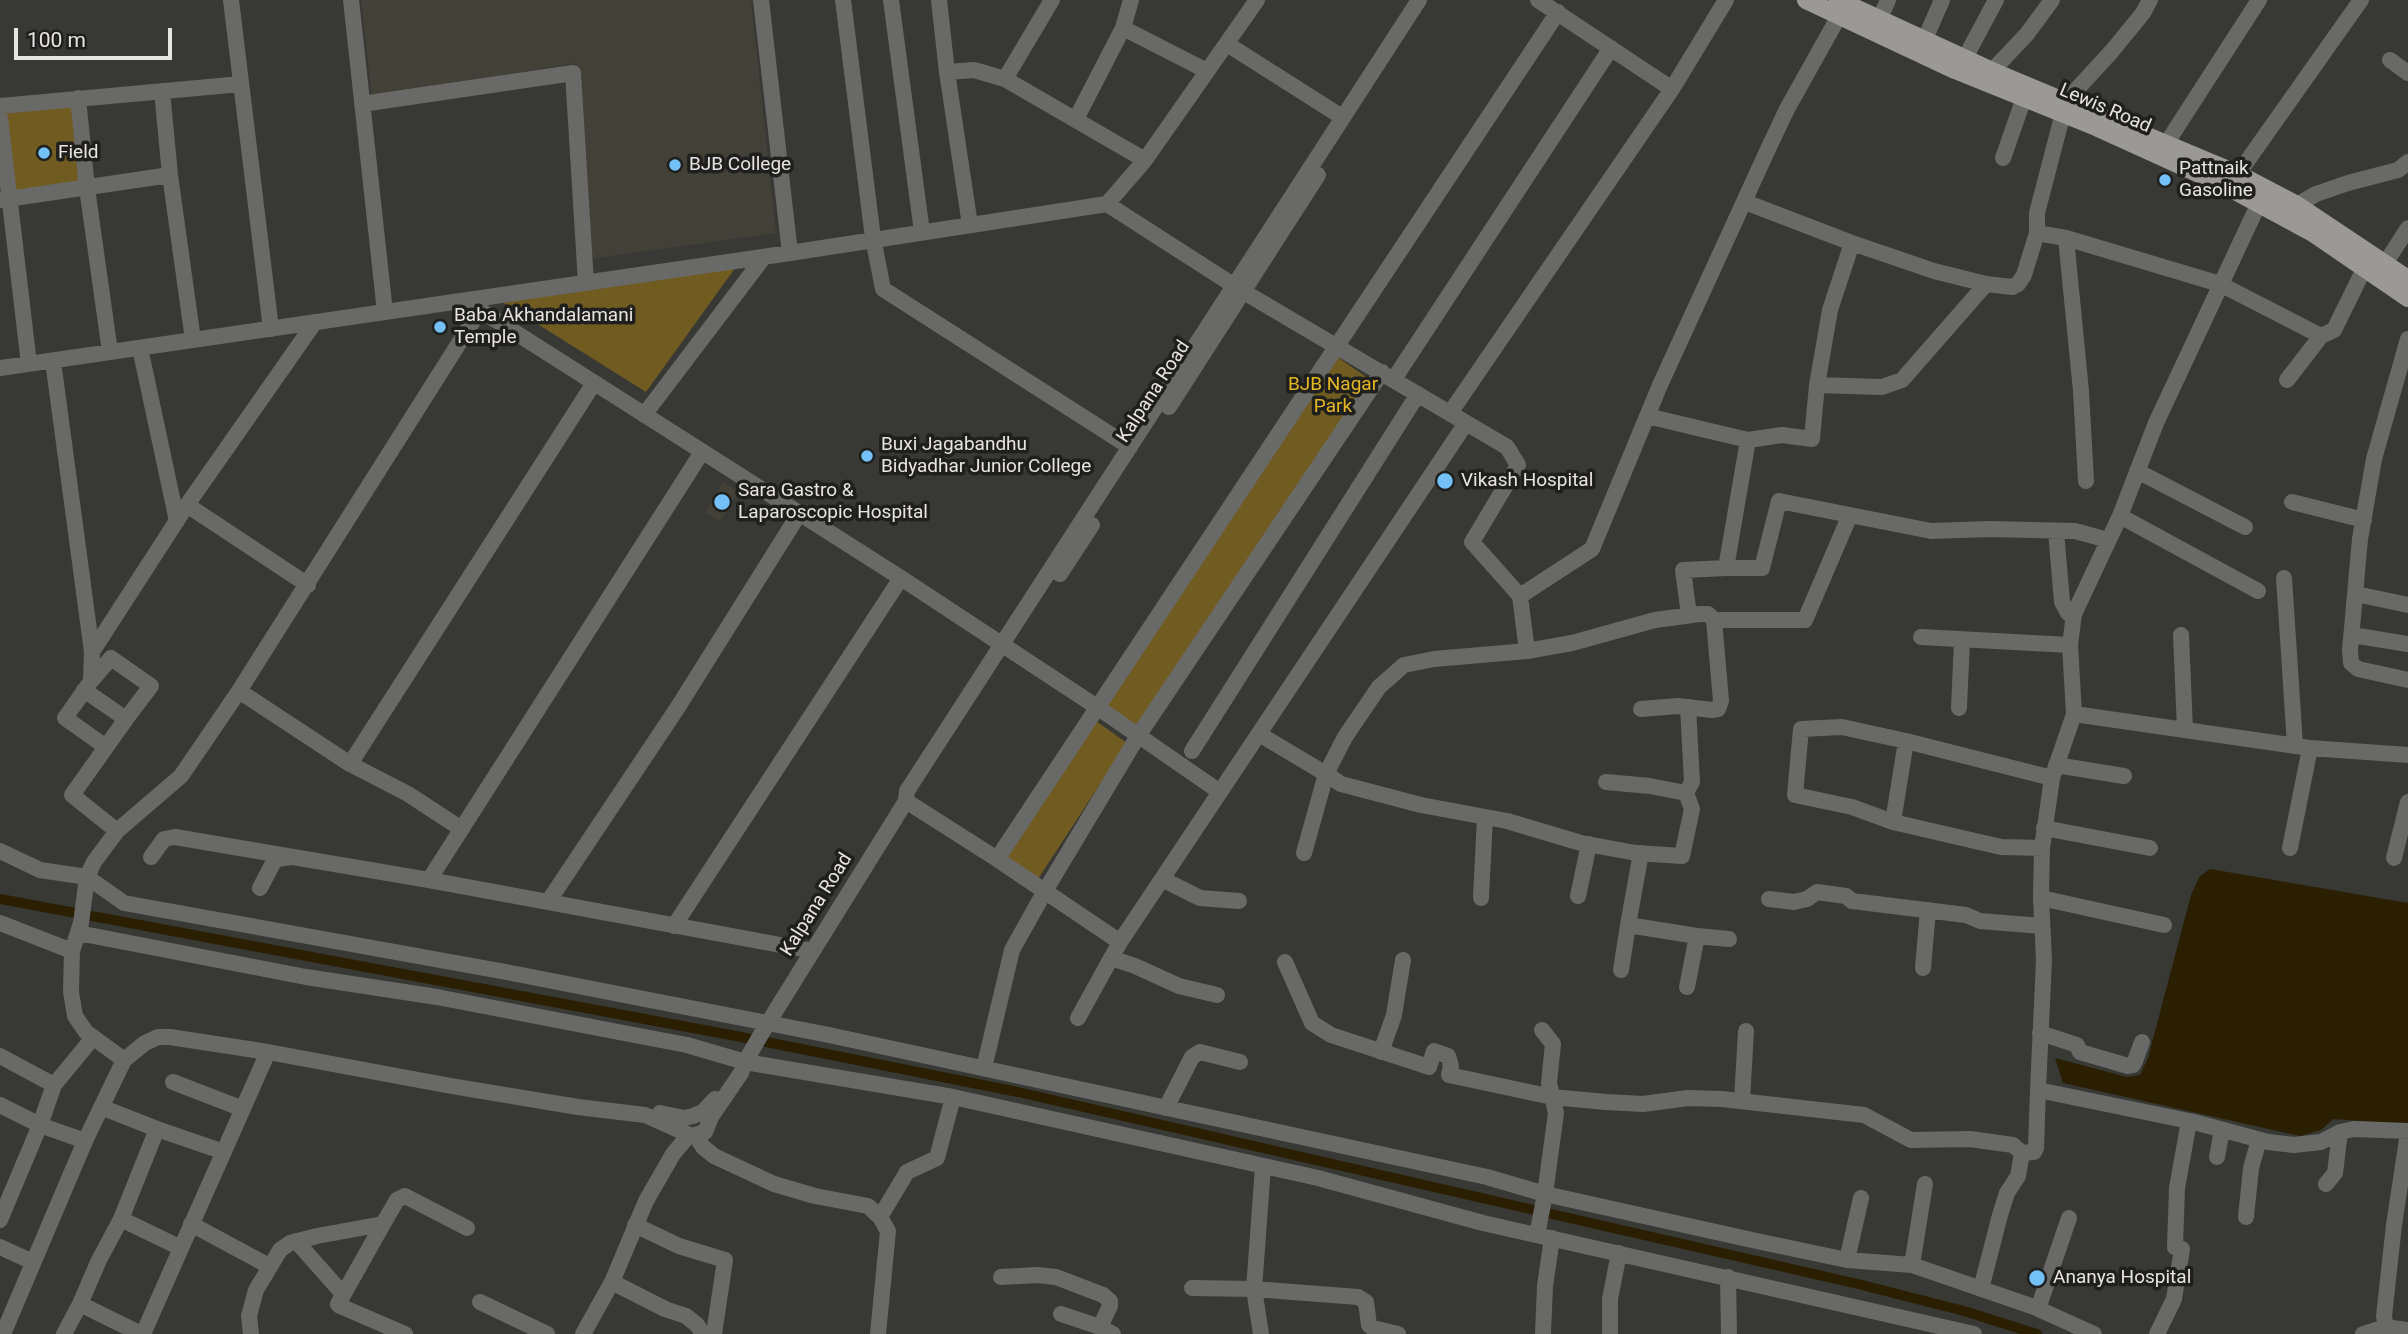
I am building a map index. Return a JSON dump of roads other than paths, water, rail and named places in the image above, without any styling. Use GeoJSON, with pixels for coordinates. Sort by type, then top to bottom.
{"type":"FeatureCollection","features":[{"type":"Feature","properties":{"kind":"main road","name":"Lewis Road"},"geometry":{"type":"LineString","coordinates":[[1806,0],[1880,18],[1925,39],[2259,202],[2376,269]]}},
{"type":"Feature","properties":{"kind":"main road","name":"Lewis Road"},"geometry":{"type":"LineString","coordinates":[[1838,8],[1955,70],[2024,98],[2064,107]]}},
{"type":"Feature","properties":{"kind":"main road","name":"Lewis Road"},"geometry":{"type":"LineString","coordinates":[[2098,122],[2166,144],[2238,174],[2297,205],[2376,269]]}},
{"type":"Feature","properties":{"kind":"main road"},"geometry":{"type":"LineString","coordinates":[[2376,269],[2408,279]]}},
{"type":"Feature","properties":{"kind":"main road"},"geometry":{"type":"LineString","coordinates":[[2376,269],[2408,299]]}},
{"type":"Feature","properties":{"kind":"street"},"geometry":{"type":"LineString","coordinates":[[231,0],[271,329]]}},
{"type":"Feature","properties":{"kind":"street"},"geometry":{"type":"LineString","coordinates":[[351,0],[385,312]]}},
{"type":"Feature","properties":{"kind":"street"},"geometry":{"type":"LineString","coordinates":[[761,0],[790,253]]}},
{"type":"Feature","properties":{"kind":"street"},"geometry":{"type":"LineString","coordinates":[[843,0],[873,238],[883,289],[1130,447]]}},
{"type":"Feature","properties":{"kind":"street"},"geometry":{"type":"LineString","coordinates":[[891,0],[922,232]]}},
{"type":"Feature","properties":{"kind":"street"},"geometry":{"type":"LineString","coordinates":[[939,0],[970,225]]}},
{"type":"Feature","properties":{"kind":"street"},"geometry":{"type":"LineString","coordinates":[[1005,79],[1052,0]]}},
{"type":"Feature","properties":{"kind":"street"},"geometry":{"type":"LineString","coordinates":[[1076,119],[1123,28],[1131,0]]}},
{"type":"Feature","properties":{"kind":"street"},"geometry":{"type":"LineString","coordinates":[[0,368],[385,312],[478,304],[586,283],[1107,204],[1145,160],[1257,0]]}},
{"type":"Feature","properties":{"kind":"street","name":"Kalpana Road"},"geometry":{"type":"LineString","coordinates":[[1006,648],[1130,447],[1239,289],[1342,117],[1419,0]]}},
{"type":"Feature","properties":{"kind":"street","name":"Kalpana Road"},"geometry":{"type":"LineString","coordinates":[[583,1334],[612,1282],[659,1176],[690,1130],[705,1132],[710,1117],[741,1073],[765,1028],[906,801],[908,791],[1006,648],[1430,0]]}},
{"type":"Feature","properties":{"kind":"street"},"geometry":{"type":"LineString","coordinates":[[1538,0],[1672,89]]}},
{"type":"Feature","properties":{"kind":"street"},"geometry":{"type":"LineString","coordinates":[[1450,413],[1672,89],[1726,0]]}},
{"type":"Feature","properties":{"kind":"street"},"geometry":{"type":"LineString","coordinates":[[1880,18],[1888,0]]}},
{"type":"Feature","properties":{"kind":"street"},"geometry":{"type":"LineString","coordinates":[[1925,39],[1942,0]]}},
{"type":"Feature","properties":{"kind":"street"},"geometry":{"type":"LineString","coordinates":[[1965,58],[1996,0]]}},
{"type":"Feature","properties":{"kind":"street"},"geometry":{"type":"LineString","coordinates":[[1992,71],[2027,34],[2052,0]]}},
{"type":"Feature","properties":{"kind":"street"},"geometry":{"type":"LineString","coordinates":[[1745,202],[1934,271],[1986,284],[2012,287],[2018,284],[2024,275],[2064,107],[2143,13],[2150,0]]}},
{"type":"Feature","properties":{"kind":"street"},"geometry":{"type":"LineString","coordinates":[[2166,144],[2259,0]]}},
{"type":"Feature","properties":{"kind":"street"},"geometry":{"type":"LineString","coordinates":[[2238,174],[2361,0]]}},
{"type":"Feature","properties":{"kind":"street"},"geometry":{"type":"LineString","coordinates":[[1520,596],[1592,549],[1647,416],[1787,109],[1838,8]]}},
{"type":"Feature","properties":{"kind":"street"},"geometry":{"type":"LineString","coordinates":[[997,859],[1558,12]]}},
{"type":"Feature","properties":{"kind":"street"},"geometry":{"type":"LineString","coordinates":[[1123,28],[1207,71]]}},
{"type":"Feature","properties":{"kind":"street"},"geometry":{"type":"LineString","coordinates":[[1227,44],[1342,117]]}},
{"type":"Feature","properties":{"kind":"street"},"geometry":{"type":"LineString","coordinates":[[984,1068],[1012,950],[1138,736],[1611,48]]}},
{"type":"Feature","properties":{"kind":"street"},"geometry":{"type":"LineString","coordinates":[[2390,60],[2408,73]]}},
{"type":"Feature","properties":{"kind":"street"},"geometry":{"type":"LineString","coordinates":[[947,72],[974,70],[1005,79],[1145,160]]}},
{"type":"Feature","properties":{"kind":"street"},"geometry":{"type":"LineString","coordinates":[[362,104],[573,73],[586,283]]}},
{"type":"Feature","properties":{"kind":"street"},"geometry":{"type":"LineString","coordinates":[[0,106],[241,84]]}},
{"type":"Feature","properties":{"kind":"street"},"geometry":{"type":"LineString","coordinates":[[162,91],[170,175],[193,340]]}},
{"type":"Feature","properties":{"kind":"street"},"geometry":{"type":"LineString","coordinates":[[78,98],[87,188],[110,352]]}},
{"type":"Feature","properties":{"kind":"street"},"geometry":{"type":"LineString","coordinates":[[2003,158],[2024,98]]}},
{"type":"Feature","properties":{"kind":"street"},"geometry":{"type":"LineString","coordinates":[[0,118],[5,199],[29,364]]}},
{"type":"Feature","properties":{"kind":"street"},"geometry":{"type":"LineString","coordinates":[[2297,205],[2316,194],[2398,170],[2408,162]]}},
{"type":"Feature","properties":{"kind":"street"},"geometry":{"type":"LineString","coordinates":[[5,199],[170,175]]}},
{"type":"Feature","properties":{"kind":"street"},"geometry":{"type":"LineString","coordinates":[[1285,962],[1312,1023],[1331,1035],[1429,1067],[1434,1051],[1448,1056],[1451,1066],[1449,1075],[1552,1097],[1643,1104],[1688,1098],[1742,1100],[1864,1115],[1911,1140],[1970,1139],[2013,1145],[2022,1153],[2034,1152],[2044,960],[2042,848],[2054,771],[2074,714],[2070,645],[2074,614],[2120,516],[2155,423],[2259,202]]}},
{"type":"Feature","properties":{"kind":"street"},"geometry":{"type":"LineString","coordinates":[[1107,204],[1239,289],[1507,447],[1518,466],[1472,542],[1520,596],[1527,651]]}},
{"type":"Feature","properties":{"kind":"street"},"geometry":{"type":"LineString","coordinates":[[2287,380],[2321,336],[2334,330],[2408,228]]}},
{"type":"Feature","properties":{"kind":"street"},"geometry":{"type":"LineString","coordinates":[[2036,233],[2066,238],[2220,284],[2321,336]]}},
{"type":"Feature","properties":{"kind":"street"},"geometry":{"type":"LineString","coordinates":[[2066,238],[2081,391],[2086,481]]}},
{"type":"Feature","properties":{"kind":"street"},"geometry":{"type":"LineString","coordinates":[[1647,416],[1748,440],[1782,435],[1812,439],[1817,385],[1830,310],[1852,243]]}},
{"type":"Feature","properties":{"kind":"street"},"geometry":{"type":"LineString","coordinates":[[644,415],[764,257]]}},
{"type":"Feature","properties":{"kind":"street"},"geometry":{"type":"LineString","coordinates":[[1817,385],[1882,387],[1902,380],[1986,284]]}},
{"type":"Feature","properties":{"kind":"street"},"geometry":{"type":"LineString","coordinates":[[478,304],[594,383],[901,578],[1220,792]]}},
{"type":"Feature","properties":{"kind":"street"},"geometry":{"type":"LineString","coordinates":[[124,1060],[92,1039],[75,1016],[71,992],[72,951],[79,928],[87,877],[105,845],[117,831],[181,776],[308,585],[478,304]]}},
{"type":"Feature","properties":{"kind":"street"},"geometry":{"type":"LineString","coordinates":[[92,652],[187,505],[314,322]]}},
{"type":"Feature","properties":{"kind":"street"},"geometry":{"type":"LineString","coordinates":[[2408,339],[2374,459],[2364,520],[2351,663],[2358,669],[2408,680]]}},
{"type":"Feature","properties":{"kind":"street"},"geometry":{"type":"LineString","coordinates":[[139,348],[177,521]]}},
{"type":"Feature","properties":{"kind":"street"},"geometry":{"type":"LineString","coordinates":[[53,361],[92,652],[88,686]]}},
{"type":"Feature","properties":{"kind":"street"},"geometry":{"type":"LineString","coordinates":[[350,764],[594,383]]}},
{"type":"Feature","properties":{"kind":"street"},"geometry":{"type":"LineString","coordinates":[[1192,751],[1418,394]]}},
{"type":"Feature","properties":{"kind":"street"},"geometry":{"type":"LineString","coordinates":[[1078,1018],[1120,942],[1466,423]]}},
{"type":"Feature","properties":{"kind":"street"},"geometry":{"type":"LineString","coordinates":[[1726,568],[1748,440]]}},
{"type":"Feature","properties":{"kind":"street"},"geometry":{"type":"LineString","coordinates":[[429,880],[702,452]]}},
{"type":"Feature","properties":{"kind":"street"},"geometry":{"type":"LineString","coordinates":[[2137,471],[2245,527]]}},
{"type":"Feature","properties":{"kind":"street"},"geometry":{"type":"LineString","coordinates":[[1689,615],[1683,570],[1762,568],[1779,501],[1931,531],[1990,528],[2075,531],[2108,540]]}},
{"type":"Feature","properties":{"kind":"street"},"geometry":{"type":"LineString","coordinates":[[2292,502],[2364,520]]}},
{"type":"Feature","properties":{"kind":"street"},"geometry":{"type":"LineString","coordinates":[[187,505],[308,585]]}},
{"type":"Feature","properties":{"kind":"street"},"geometry":{"type":"LineString","coordinates":[[548,902],[678,707],[799,514]]}},
{"type":"Feature","properties":{"kind":"street"},"geometry":{"type":"LineString","coordinates":[[1714,620],[1805,620],[1850,515]]}},
{"type":"Feature","properties":{"kind":"street"},"geometry":{"type":"LineString","coordinates":[[2120,516],[2258,591]]}},
{"type":"Feature","properties":{"kind":"street"},"geometry":{"type":"LineString","coordinates":[[2056,531],[2062,603],[2068,613],[2074,614]]}},
{"type":"Feature","properties":{"kind":"street"},"geometry":{"type":"LineString","coordinates":[[674,926],[901,578]]}},
{"type":"Feature","properties":{"kind":"street"},"geometry":{"type":"LineString","coordinates":[[2284,578],[2303,747],[2290,848]]}},
{"type":"Feature","properties":{"kind":"street"},"geometry":{"type":"LineString","coordinates":[[2356,594],[2408,605]]}},
{"type":"Feature","properties":{"kind":"street"},"geometry":{"type":"LineString","coordinates":[[1304,853],[1326,775],[1345,737],[1379,687],[1404,665],[1434,659],[1527,651],[1572,643],[1655,620],[1708,614],[1714,620],[1721,701],[1718,709],[1678,706],[1641,709]]}},
{"type":"Feature","properties":{"kind":"street"},"geometry":{"type":"LineString","coordinates":[[2181,635],[2185,729]]}},
{"type":"Feature","properties":{"kind":"street"},"geometry":{"type":"LineString","coordinates":[[2352,635],[2408,644]]}},
{"type":"Feature","properties":{"kind":"street"},"geometry":{"type":"LineString","coordinates":[[1921,638],[2070,645]]}},
{"type":"Feature","properties":{"kind":"street"},"geometry":{"type":"LineString","coordinates":[[1959,708],[1962,640]]}},
{"type":"Feature","properties":{"kind":"street"},"geometry":{"type":"LineString","coordinates":[[106,747],[65,718],[111,658],[151,686],[72,795],[117,831]]}},
{"type":"Feature","properties":{"kind":"street"},"geometry":{"type":"LineString","coordinates":[[88,686],[126,719]]}},
{"type":"Feature","properties":{"kind":"street"},"geometry":{"type":"LineString","coordinates":[[239,691],[350,764],[408,794],[460,828]]}},
{"type":"Feature","properties":{"kind":"street"},"geometry":{"type":"LineString","coordinates":[[1686,793],[1692,782],[1688,707]]}},
{"type":"Feature","properties":{"kind":"street"},"geometry":{"type":"LineString","coordinates":[[2074,714],[2303,747],[2408,755]]}},
{"type":"Feature","properties":{"kind":"street"},"geometry":{"type":"LineString","coordinates":[[2042,848],[2001,847],[1893,822],[1852,807],[1795,795],[1801,729],[1842,727],[2054,771],[2124,776]]}},
{"type":"Feature","properties":{"kind":"street"},"geometry":{"type":"LineString","coordinates":[[1259,734],[1342,784],[1589,844],[1642,853],[1682,856],[1692,808],[1686,793]]}},
{"type":"Feature","properties":{"kind":"street"},"geometry":{"type":"LineString","coordinates":[[1893,822],[1906,741]]}},
{"type":"Feature","properties":{"kind":"street"},"geometry":{"type":"LineString","coordinates":[[1606,782],[1686,793]]}},
{"type":"Feature","properties":{"kind":"street"},"geometry":{"type":"LineString","coordinates":[[906,801],[1120,942]]}},
{"type":"Feature","properties":{"kind":"street"},"geometry":{"type":"LineString","coordinates":[[2394,858],[2408,802]]}},
{"type":"Feature","properties":{"kind":"street"},"geometry":{"type":"LineString","coordinates":[[1481,898],[1485,817]]}},
{"type":"Feature","properties":{"kind":"street"},"geometry":{"type":"LineString","coordinates":[[2044,828],[2150,848]]}},
{"type":"Feature","properties":{"kind":"street"},"geometry":{"type":"LineString","coordinates":[[151,857],[164,839],[175,837],[429,880],[813,951]]}},
{"type":"Feature","properties":{"kind":"street"},"geometry":{"type":"LineString","coordinates":[[1578,896],[1589,844]]}},
{"type":"Feature","properties":{"kind":"street"},"geometry":{"type":"LineString","coordinates":[[0,851],[40,870],[87,877],[124,903],[506,972],[765,1028],[984,1068],[1488,1177],[1544,1199],[1847,1260],[1912,1265],[2038,1309],[2094,1334]]}},
{"type":"Feature","properties":{"kind":"street"},"geometry":{"type":"LineString","coordinates":[[1621,970],[1642,853]]}},
{"type":"Feature","properties":{"kind":"street"},"geometry":{"type":"LineString","coordinates":[[260,888],[277,859],[293,857]]}},
{"type":"Feature","properties":{"kind":"street"},"geometry":{"type":"LineString","coordinates":[[1162,880],[1200,898],[1239,901]]}},
{"type":"Feature","properties":{"kind":"street"},"geometry":{"type":"LineString","coordinates":[[1769,899],[1794,902],[1807,899],[1817,892],[1846,896],[1852,901],[1966,915],[1980,922],[2042,926]]}},
{"type":"Feature","properties":{"kind":"street"},"geometry":{"type":"LineString","coordinates":[[2041,898],[2164,925]]}},
{"type":"Feature","properties":{"kind":"street"},"geometry":{"type":"LineString","coordinates":[[1923,968],[1928,910]]}},
{"type":"Feature","properties":{"kind":"street"},"geometry":{"type":"LineString","coordinates":[[0,923],[72,951]]}},
{"type":"Feature","properties":{"kind":"street"},"geometry":{"type":"LineString","coordinates":[[1628,925],[1729,939]]}},
{"type":"Feature","properties":{"kind":"street"},"geometry":{"type":"LineString","coordinates":[[79,928],[306,977],[437,997],[953,1097],[1373,1192],[1483,1223],[1543,1231],[1619,1253],[1974,1334]]}},
{"type":"Feature","properties":{"kind":"street"},"geometry":{"type":"LineString","coordinates":[[1687,987],[1697,936]]}},
{"type":"Feature","properties":{"kind":"street"},"geometry":{"type":"LineString","coordinates":[[1111,958],[1179,986],[1217,995]]}},
{"type":"Feature","properties":{"kind":"street"},"geometry":{"type":"LineString","coordinates":[[1381,1052],[1394,1015],[1403,960]]}},
{"type":"Feature","properties":{"kind":"street"},"geometry":{"type":"LineString","coordinates":[[1542,1030],[1553,1044],[1549,1083],[1556,1114],[1544,1199],[1545,1286],[1542,1334]]}},
{"type":"Feature","properties":{"kind":"street"},"geometry":{"type":"LineString","coordinates":[[1742,1100],[1745,1031]]}},
{"type":"Feature","properties":{"kind":"street"},"geometry":{"type":"LineString","coordinates":[[2040,1033],[2077,1045],[2080,1052],[2128,1066],[2135,1061],[2142,1042]]}},
{"type":"Feature","properties":{"kind":"street"},"geometry":{"type":"LineString","coordinates":[[3,1334],[8,1300],[33,1262],[85,1141],[124,1060],[145,1043],[170,1037],[578,1107],[645,1115],[655,1112],[690,1130],[715,1156],[774,1184],[815,1196],[868,1206],[880,1217],[888,1231],[878,1334]]}},
{"type":"Feature","properties":{"kind":"street"},"geometry":{"type":"LineString","coordinates":[[0,1220],[54,1085],[92,1039]]}},
{"type":"Feature","properties":{"kind":"street"},"geometry":{"type":"LineString","coordinates":[[80,1304],[142,1334],[268,1052]]}},
{"type":"Feature","properties":{"kind":"street"},"geometry":{"type":"LineString","coordinates":[[1166,1108],[1192,1057],[1200,1052],[1240,1062]]}},
{"type":"Feature","properties":{"kind":"street"},"geometry":{"type":"LineString","coordinates":[[0,1056],[54,1085]]}},
{"type":"Feature","properties":{"kind":"street"},"geometry":{"type":"LineString","coordinates":[[173,1082],[243,1109]]}},
{"type":"Feature","properties":{"kind":"street"},"geometry":{"type":"LineString","coordinates":[[2038,1090],[2189,1121],[2259,1140],[2294,1145],[2321,1142],[2340,1132],[2354,1129],[2408,1132],[2406,1166],[2394,1225],[2384,1316],[2386,1331]]}},
{"type":"Feature","properties":{"kind":"street"},"geometry":{"type":"LineString","coordinates":[[880,1217],[907,1172],[937,1158],[953,1097]]}},
{"type":"Feature","properties":{"kind":"street"},"geometry":{"type":"LineString","coordinates":[[0,1105],[40,1125],[85,1141]]}},
{"type":"Feature","properties":{"kind":"street"},"geometry":{"type":"LineString","coordinates":[[101,1107],[224,1152]]}},
{"type":"Feature","properties":{"kind":"street"},"geometry":{"type":"LineString","coordinates":[[2157,1334],[2174,1298],[2182,1249],[2175,1247],[2177,1188],[2189,1121]]}},
{"type":"Feature","properties":{"kind":"street"},"geometry":{"type":"LineString","coordinates":[[64,1334],[121,1219],[158,1129]]}},
{"type":"Feature","properties":{"kind":"street"},"geometry":{"type":"LineString","coordinates":[[2217,1157],[2222,1130]]}},
{"type":"Feature","properties":{"kind":"street"},"geometry":{"type":"LineString","coordinates":[[2326,1184],[2335,1173],[2340,1132]]}},
{"type":"Feature","properties":{"kind":"street"},"geometry":{"type":"LineString","coordinates":[[2246,1217],[2251,1168],[2259,1140]]}},
{"type":"Feature","properties":{"kind":"street"},"geometry":{"type":"LineString","coordinates":[[1981,1289],[2000,1215],[2007,1193],[2018,1176],[2022,1153]]}},
{"type":"Feature","properties":{"kind":"street"},"geometry":{"type":"LineString","coordinates":[[1261,1334],[1254,1289],[1263,1167]]}},
{"type":"Feature","properties":{"kind":"street"},"geometry":{"type":"LineString","coordinates":[[1912,1265],[1925,1184]]}},
{"type":"Feature","properties":{"kind":"street"},"geometry":{"type":"LineString","coordinates":[[405,1334],[338,1304],[397,1200],[405,1196],[467,1228]]}},
{"type":"Feature","properties":{"kind":"street"},"geometry":{"type":"LineString","coordinates":[[1847,1260],[1861,1198]]}},
{"type":"Feature","properties":{"kind":"street"},"geometry":{"type":"LineString","coordinates":[[2038,1309],[2069,1218]]}},
{"type":"Feature","properties":{"kind":"street"},"geometry":{"type":"LineString","coordinates":[[121,1219],[181,1248]]}},
{"type":"Feature","properties":{"kind":"street"},"geometry":{"type":"LineString","coordinates":[[191,1224],[269,1266]]}},
{"type":"Feature","properties":{"kind":"street"},"geometry":{"type":"LineString","coordinates":[[251,1334],[249,1316],[256,1290],[281,1250],[296,1241],[383,1224]]}},
{"type":"Feature","properties":{"kind":"street"},"geometry":{"type":"LineString","coordinates":[[635,1225],[679,1246],[725,1260],[714,1334]]}},
{"type":"Feature","properties":{"kind":"street"},"geometry":{"type":"LineString","coordinates":[[296,1241],[343,1294]]}},
{"type":"Feature","properties":{"kind":"street"},"geometry":{"type":"LineString","coordinates":[[0,1247],[33,1262]]}},
{"type":"Feature","properties":{"kind":"street"},"geometry":{"type":"LineString","coordinates":[[1610,1334],[1610,1299],[1619,1253]]}},
{"type":"Feature","properties":{"kind":"street"},"geometry":{"type":"LineString","coordinates":[[1010,1277],[1056,1277],[1108,1298],[1110,1306],[1106,1331],[1061,1314]]}},
{"type":"Feature","properties":{"kind":"street"},"geometry":{"type":"LineString","coordinates":[[1728,1277],[1729,1334]]}},
{"type":"Feature","properties":{"kind":"street"},"geometry":{"type":"LineString","coordinates":[[612,1282],[665,1309],[686,1316],[703,1334]]}},
{"type":"Feature","properties":{"kind":"street"},"geometry":{"type":"LineString","coordinates":[[1192,1288],[1254,1289],[1358,1297],[1366,1302],[1369,1325],[1398,1334]]}},
{"type":"Feature","properties":{"kind":"street"},"geometry":{"type":"LineString","coordinates":[[480,1302],[547,1334]]}},
{"type":"Feature","properties":{"kind":"street"},"geometry":{"type":"LineString","coordinates":[[2363,1334],[2408,1330]]}},
{"type":"Feature","properties":{"kind":"waterway"},"geometry":{"type":"LineString","coordinates":[[0,899],[736,1036],[1018,1092],[1858,1284],[1964,1311],[2037,1334]]}},
{"type":"Feature","properties":{"kind":"place","name":"Field"},"geometry":{"type":"Point","coordinates":[44,153]}},
{"type":"Feature","properties":{"kind":"place","name":"BJB College"},"geometry":{"type":"Point","coordinates":[675,165]}},
{"type":"Feature","properties":{"kind":"place","name":"Pattnaik Gasoline"},"geometry":{"type":"Point","coordinates":[2165,180]}},
{"type":"Feature","properties":{"kind":"place","name":"Baba Akhandalamani Temple"},"geometry":{"type":"Point","coordinates":[440,327]}},
{"type":"Feature","properties":{"kind":"place","name":"Buxi Jagabandhu Bidyadhar Junior College"},"geometry":{"type":"Point","coordinates":[867,456]}},
{"type":"Feature","properties":{"kind":"place","name":"Vikash Hospital"},"geometry":{"type":"Point","coordinates":[1445,481]}},
{"type":"Feature","properties":{"kind":"place","name":"Sara Gastro & Laparoscopic Hospital"},"geometry":{"type":"Point","coordinates":[722,502]}},
{"type":"Feature","properties":{"kind":"place","name":"Ananya Hospital"},"geometry":{"type":"Point","coordinates":[2037,1278]}},
{"type":"Feature","properties":{"kind":"park label","name":"BJB Nagar Park"},"geometry":{"type":"Point","coordinates":[1333,396]}}]}
